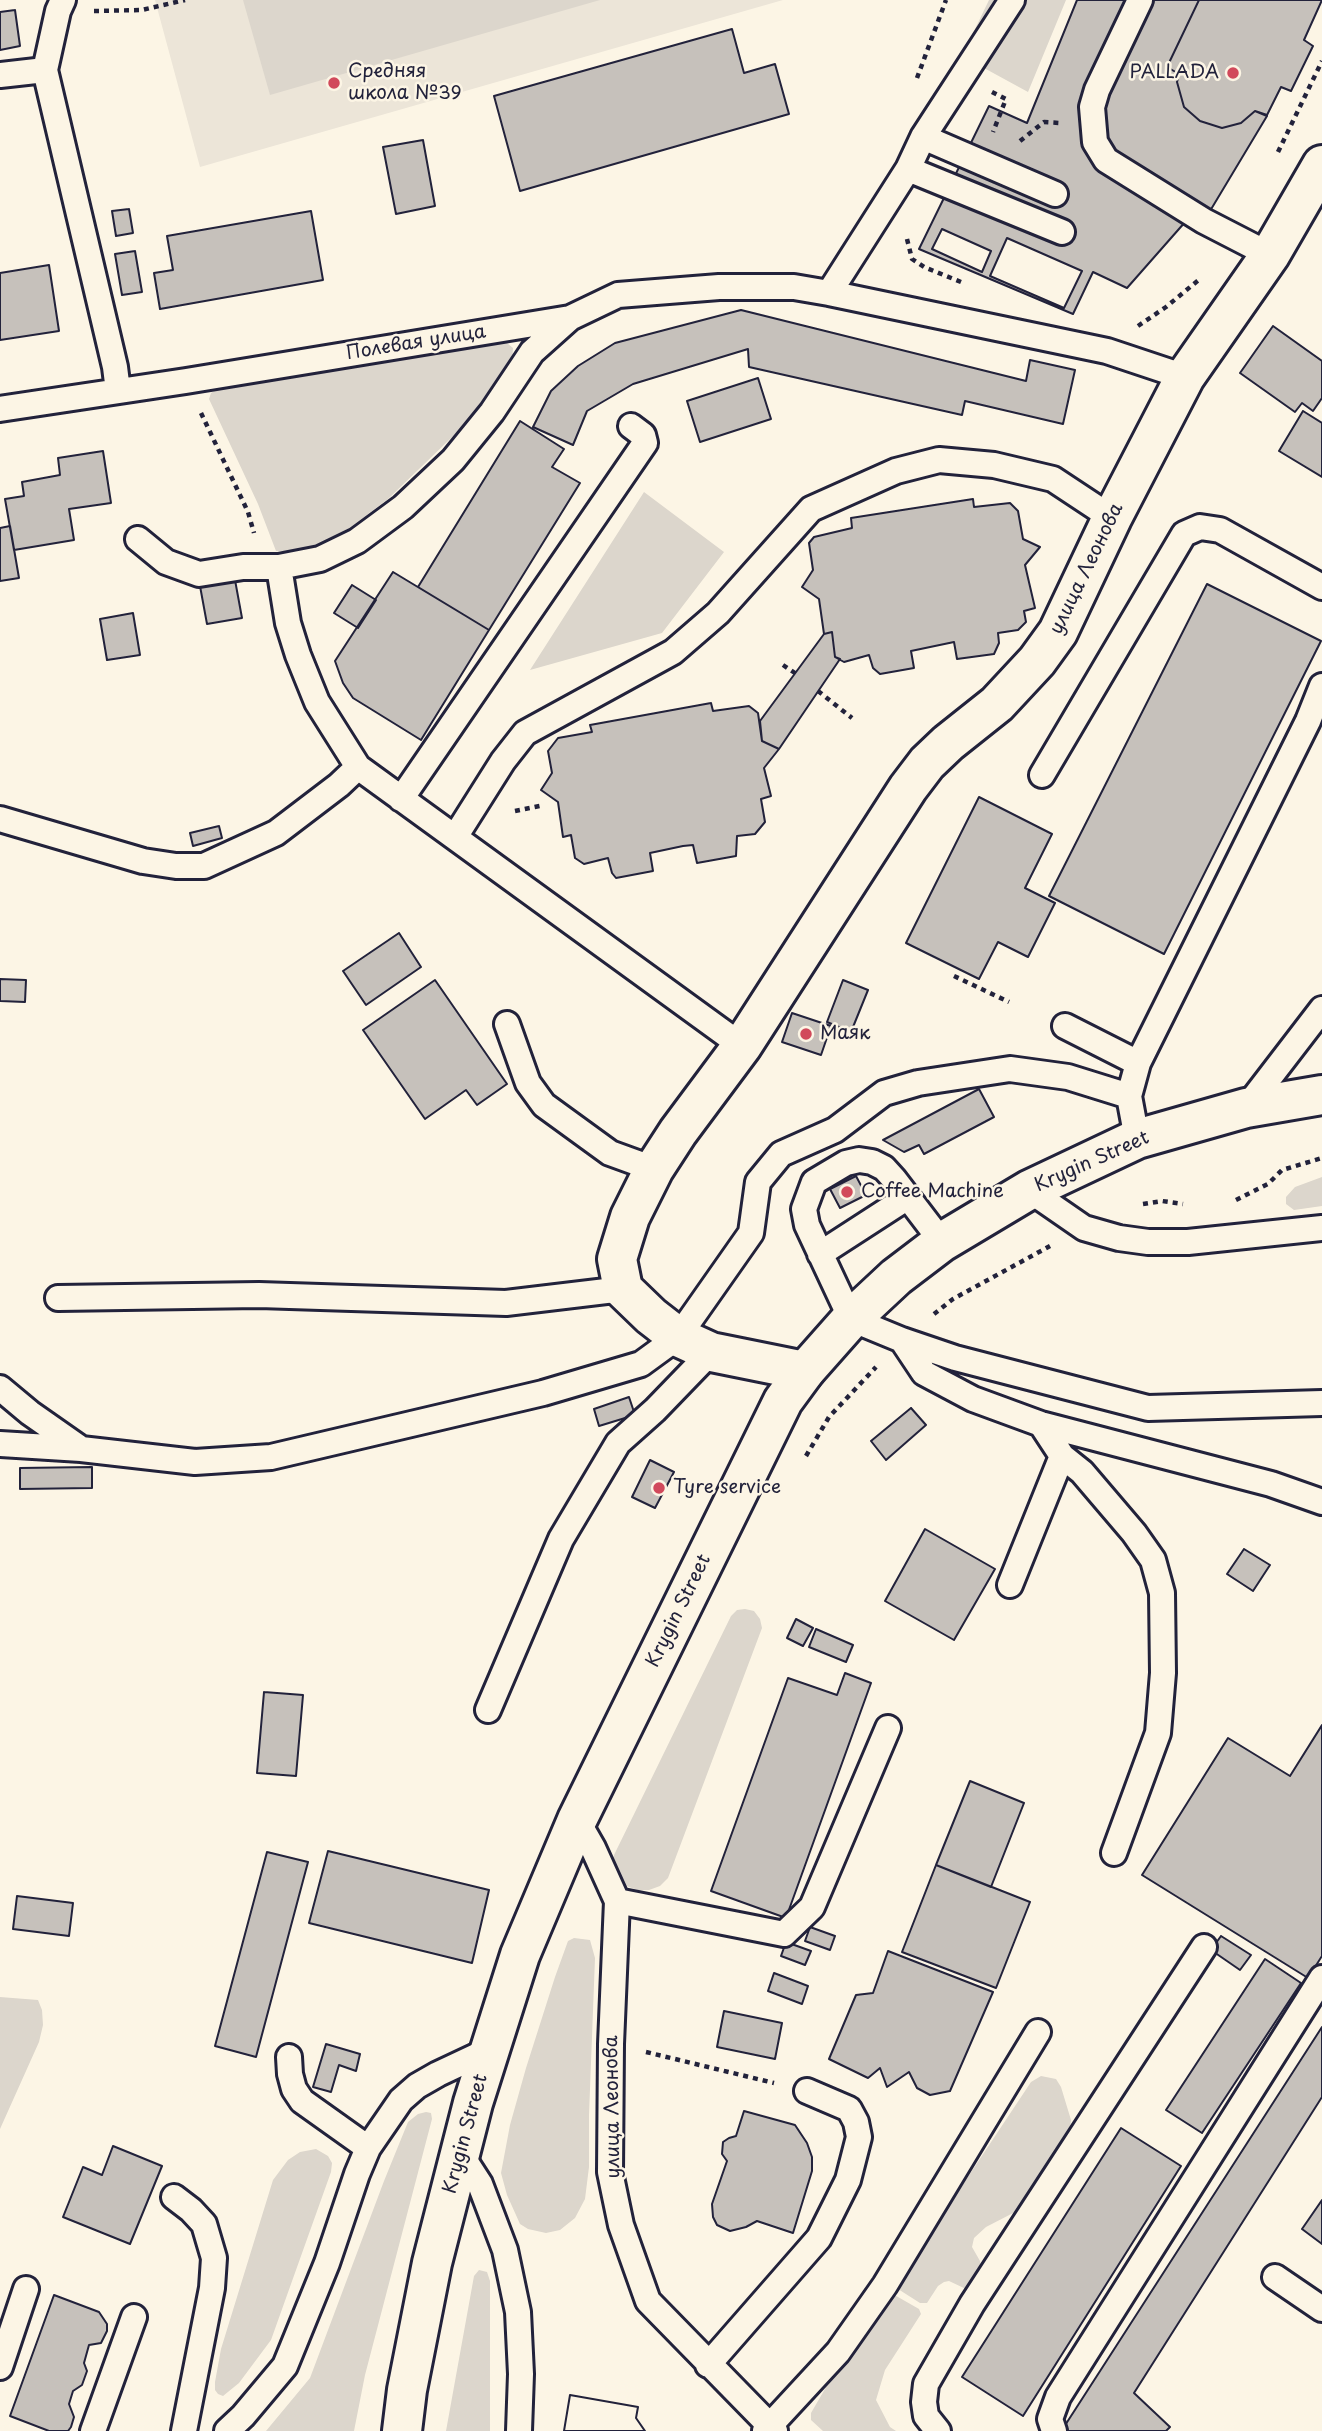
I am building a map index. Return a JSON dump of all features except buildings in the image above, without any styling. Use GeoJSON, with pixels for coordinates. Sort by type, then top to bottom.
{"type":"FeatureCollection","features":[{"type":"Feature","properties":{"kind":"main road","name":"улица Леонова"},"geometry":{"type":"LineString","coordinates":[[623,1289],[617,1259],[630,1217],[654,1169],[742,1046],[927,763],[997,705],[1037,661],[1058,632],[1185,377],[1270,255],[1322,165]]}},
{"type":"Feature","properties":{"kind":"main road","name":"Krygin Street"},"geometry":{"type":"LineString","coordinates":[[402,2431],[407,2390],[432,2263],[489,2050],[520,1955],[576,1820],[783,1401],[805,1371],[851,1319],[897,1277],[942,1242],[1028,1191],[1137,1139],[1246,1108],[1322,1095]]}},
{"type":"Feature","properties":{"kind":"main road"},"geometry":{"type":"LineString","coordinates":[[623,1289],[651,1316],[695,1344],[805,1371]]}},
{"type":"Feature","properties":{"kind":"lane"},"geometry":{"type":"LineString","coordinates":[[829,293],[908,169],[923,137],[1012,0]]}},
{"type":"Feature","properties":{"kind":"lane"},"geometry":{"type":"LineString","coordinates":[[1140,0],[1097,90],[1092,107],[1095,142],[1106,160],[1236,238],[1270,255]]}},
{"type":"Feature","properties":{"kind":"lane"},"geometry":{"type":"LineString","coordinates":[[61,6],[45,70],[115,367],[118,391]]}},
{"type":"Feature","properties":{"kind":"lane"},"geometry":{"type":"LineString","coordinates":[[0,75],[45,70]]}},
{"type":"Feature","properties":{"kind":"lane"},"geometry":{"type":"LineString","coordinates":[[923,137],[1055,194]]}},
{"type":"Feature","properties":{"kind":"lane"},"geometry":{"type":"LineString","coordinates":[[908,169],[1062,232]]}},
{"type":"Feature","properties":{"kind":"lane","name":"Полевая улица"},"geometry":{"type":"LineString","coordinates":[[0,409],[570,318],[618,295],[719,287],[794,287],[829,293],[1107,351],[1185,377]]}},
{"type":"Feature","properties":{"kind":"lane"},"geometry":{"type":"LineString","coordinates":[[138,539],[166,562],[199,574],[320,559],[358,541],[403,507],[453,460],[492,412],[532,352],[570,318]]}},
{"type":"Feature","properties":{"kind":"lane"},"geometry":{"type":"LineString","coordinates":[[401,799],[645,443],[643,435],[631,426]]}},
{"type":"Feature","properties":{"kind":"lane"},"geometry":{"type":"LineString","coordinates":[[455,837],[503,761],[525,733],[673,652],[718,613],[811,509],[896,471],[939,460],[994,465],[1053,479],[1112,519]]}},
{"type":"Feature","properties":{"kind":"lane"},"geometry":{"type":"LineString","coordinates":[[1042,775],[1184,534],[1200,527],[1220,530],[1322,587]]}},
{"type":"Feature","properties":{"kind":"lane"},"geometry":{"type":"LineString","coordinates":[[272,567],[298,655],[317,702],[358,766],[742,1046]]}},
{"type":"Feature","properties":{"kind":"lane"},"geometry":{"type":"LineString","coordinates":[[1137,1139],[1129,1096],[1138,1063],[1315,718],[1322,685]]}},
{"type":"Feature","properties":{"kind":"lane"},"geometry":{"type":"LineString","coordinates":[[0,819],[143,861],[176,866],[204,866],[276,833],[339,785],[358,766]]}},
{"type":"Feature","properties":{"kind":"lane"},"geometry":{"type":"LineString","coordinates":[[1246,1108],[1322,1009]]}},
{"type":"Feature","properties":{"kind":"lane"},"geometry":{"type":"LineString","coordinates":[[507,1024],[528,1083],[544,1105],[610,1153],[654,1169]]}},
{"type":"Feature","properties":{"kind":"lane"},"geometry":{"type":"LineString","coordinates":[[1065,1026],[1138,1063]]}},
{"type":"Feature","properties":{"kind":"lane"},"geometry":{"type":"LineString","coordinates":[[488,1710],[561,1539],[618,1443],[655,1410],[695,1344],[751,1233],[758,1182],[781,1154],[835,1130],[884,1093],[918,1083],[1010,1069],[1068,1077],[1129,1096]]}},
{"type":"Feature","properties":{"kind":"lane"},"geometry":{"type":"LineString","coordinates":[[942,1242],[884,1168],[872,1162],[859,1160],[846,1163],[814,1182],[804,1209],[807,1225],[851,1319],[902,1340],[955,1358],[1147,1408],[1322,1403]]}},
{"type":"Feature","properties":{"kind":"lane"},"geometry":{"type":"LineString","coordinates":[[1028,1191],[1083,1228],[1119,1238],[1148,1242],[1188,1242],[1322,1228]]}},
{"type":"Feature","properties":{"kind":"lane"},"geometry":{"type":"LineString","coordinates":[[820,1254],[908,1197]]}},
{"type":"Feature","properties":{"kind":"lane"},"geometry":{"type":"LineString","coordinates":[[58,1298],[247,1295],[506,1303],[623,1289]]}},
{"type":"Feature","properties":{"kind":"lane"},"geometry":{"type":"LineString","coordinates":[[902,1340],[924,1373],[973,1399],[1041,1424],[1271,1484],[1322,1502]]}},
{"type":"Feature","properties":{"kind":"lane"},"geometry":{"type":"LineString","coordinates":[[0,1444],[81,1448],[195,1462],[271,1457],[543,1393],[629,1368],[695,1344]]}},
{"type":"Feature","properties":{"kind":"lane"},"geometry":{"type":"LineString","coordinates":[[0,1388],[30,1413],[81,1448]]}},
{"type":"Feature","properties":{"kind":"lane"},"geometry":{"type":"LineString","coordinates":[[1041,1424],[1062,1456],[1082,1472],[1134,1533],[1153,1560],[1162,1593],[1163,1673],[1158,1733],[1114,1853]]}},
{"type":"Feature","properties":{"kind":"lane"},"geometry":{"type":"LineString","coordinates":[[1010,1585],[1062,1456]]}},
{"type":"Feature","properties":{"kind":"lane"},"geometry":{"type":"LineString","coordinates":[[617,1901],[784,1934],[812,1907],[888,1728]]}},
{"type":"Feature","properties":{"kind":"lane","name":"улица Леонова"},"geometry":{"type":"LineString","coordinates":[[576,1820],[593,1848],[617,1901],[611,2044],[610,2172],[621,2225],[648,2301],[769,2429]]}},
{"type":"Feature","properties":{"kind":"lane"},"geometry":{"type":"LineString","coordinates":[[938,2431],[926,2416],[926,2384],[972,2304],[1204,1947]]}},
{"type":"Feature","properties":{"kind":"lane"},"geometry":{"type":"LineString","coordinates":[[1054,2431],[1050,2419],[1059,2397],[1322,1978]]}},
{"type":"Feature","properties":{"kind":"lane"},"geometry":{"type":"LineString","coordinates":[[769,2429],[838,2352],[869,2307],[1038,2032]]}},
{"type":"Feature","properties":{"kind":"lane"},"geometry":{"type":"LineString","coordinates":[[227,2431],[285,2366],[327,2263],[368,2148],[401,2100],[416,2086],[489,2050]]}},
{"type":"Feature","properties":{"kind":"lane"},"geometry":{"type":"LineString","coordinates":[[289,2057],[294,2089],[302,2101],[368,2148]]}},
{"type":"Feature","properties":{"kind":"lane"},"geometry":{"type":"LineString","coordinates":[[708,2365],[818,2238],[848,2180],[859,2137],[856,2122],[849,2109],[807,2091]]}},
{"type":"Feature","properties":{"kind":"lane"},"geometry":{"type":"LineString","coordinates":[[460,2153],[480,2184],[505,2250],[518,2312],[522,2374],[519,2431]]}},
{"type":"Feature","properties":{"kind":"lane"},"geometry":{"type":"LineString","coordinates":[[174,2197],[204,2224],[214,2259],[212,2288],[184,2431]]}},
{"type":"Feature","properties":{"kind":"lane"},"geometry":{"type":"LineString","coordinates":[[1275,2277],[1322,2309]]}},
{"type":"Feature","properties":{"kind":"lane"},"geometry":{"type":"LineString","coordinates":[[0,2367],[26,2289]]}},
{"type":"Feature","properties":{"kind":"lane"},"geometry":{"type":"LineString","coordinates":[[93,2431],[134,2317]]}},
{"type":"Feature","properties":{"kind":"path"},"geometry":{"type":"LineString","coordinates":[[61,6],[142,10],[185,0]]}},
{"type":"Feature","properties":{"kind":"path"},"geometry":{"type":"LineString","coordinates":[[1276,156],[1322,61]]}},
{"type":"Feature","properties":{"kind":"path"},"geometry":{"type":"LineString","coordinates":[[993,133],[1006,99]]}},
{"type":"Feature","properties":{"kind":"path"},"geometry":{"type":"LineString","coordinates":[[1018,142],[1044,122],[1093,124]]}},
{"type":"Feature","properties":{"kind":"path"},"geometry":{"type":"LineString","coordinates":[[932,178],[914,208],[907,228],[906,242],[912,259],[962,283]]}},
{"type":"Feature","properties":{"kind":"path"},"geometry":{"type":"LineString","coordinates":[[1136,327],[1166,307],[1203,276],[1236,238]]}},
{"type":"Feature","properties":{"kind":"path"},"geometry":{"type":"LineString","coordinates":[[186,381],[272,567]]}},
{"type":"Feature","properties":{"kind":"path"},"geometry":{"type":"LineString","coordinates":[[783,665],[795,673]]}},
{"type":"Feature","properties":{"kind":"path"},"geometry":{"type":"LineString","coordinates":[[818,691],[852,718]]}},
{"type":"Feature","properties":{"kind":"path"},"geometry":{"type":"LineString","coordinates":[[510,811],[544,805]]}},
{"type":"Feature","properties":{"kind":"path"},"geometry":{"type":"LineString","coordinates":[[954,975],[1009,1002]]}},
{"type":"Feature","properties":{"kind":"path"},"geometry":{"type":"LineString","coordinates":[[1227,1203],[1268,1184],[1282,1170],[1322,1158]]}},
{"type":"Feature","properties":{"kind":"path"},"geometry":{"type":"LineString","coordinates":[[1141,1204],[1161,1201],[1194,1205]]}},
{"type":"Feature","properties":{"kind":"path"},"geometry":{"type":"LineString","coordinates":[[801,1464],[829,1417],[902,1340],[953,1299],[1083,1228]]}},
{"type":"Feature","properties":{"kind":"path"},"geometry":{"type":"LineString","coordinates":[[611,2044],[807,2091]]}},
{"type":"Feature","properties":{"kind":"shaded area","name":"Средняя школа №39"},"geometry":{"type":"Polygon","coordinates":[[[155,0],[783,0],[200,167],[155,0]]]}},
{"type":"Feature","properties":{"kind":"shaded area"},"geometry":{"type":"Polygon","coordinates":[[[243,0],[600,0],[270,95],[243,0]]]}},
{"type":"Feature","properties":{"kind":"shaded area"},"geometry":{"type":"Polygon","coordinates":[[[989,0],[1066,0],[1028,92],[962,56],[989,0]]]}},
{"type":"Feature","properties":{"kind":"shaded area"},"geometry":{"type":"Polygon","coordinates":[[[500,342],[513,348],[512,362],[478,412],[388,499],[348,529],[315,546],[276,551],[258,504],[209,399],[211,393],[217,389],[500,342]]]}},
{"type":"Feature","properties":{"kind":"shaded area"},"geometry":{"type":"Polygon","coordinates":[[[644,492],[724,552],[662,633],[530,670],[644,492]]]}},
{"type":"Feature","properties":{"kind":"shaded area"},"geometry":{"type":"Polygon","coordinates":[[[1322,1177],[1322,1206],[1294,1210],[1286,1204],[1286,1197],[1295,1187],[1322,1177]]]}},
{"type":"Feature","properties":{"kind":"shaded area"},"geometry":{"type":"Polygon","coordinates":[[[737,1610],[754,1611],[762,1628],[668,1878],[660,1886],[649,1890],[626,1886],[617,1878],[612,1865],[614,1855],[731,1616],[737,1610]]]}},
{"type":"Feature","properties":{"kind":"shaded area"},"geometry":{"type":"Polygon","coordinates":[[[574,1938],[590,1940],[595,1958],[589,2167],[585,2199],[575,2218],[560,2230],[546,2233],[528,2229],[520,2224],[501,2173],[510,2125],[526,2068],[568,1941],[574,1938]]]}},
{"type":"Feature","properties":{"kind":"shaded area"},"geometry":{"type":"Polygon","coordinates":[[[0,1997],[38,2000],[43,2025],[39,2042],[0,2129],[0,1997]]]}},
{"type":"Feature","properties":{"kind":"shaded area"},"geometry":{"type":"Polygon","coordinates":[[[1041,2076],[1056,2079],[1061,2087],[1071,2120],[1070,2129],[1017,2211],[986,2227],[974,2238],[972,2247],[981,2268],[973,2287],[966,2289],[949,2281],[944,2282],[938,2286],[927,2303],[920,2303],[898,2289],[898,2282],[1031,2082],[1041,2076]]]}},
{"type":"Feature","properties":{"kind":"shaded area"},"geometry":{"type":"Polygon","coordinates":[[[431,2113],[432,2119],[365,2375],[354,2431],[266,2431],[310,2378],[408,2122],[418,2114],[431,2113]]]}},
{"type":"Feature","properties":{"kind":"shaded area"},"geometry":{"type":"Polygon","coordinates":[[[316,2149],[328,2156],[332,2163],[331,2172],[271,2340],[239,2383],[223,2396],[215,2390],[221,2349],[273,2180],[288,2160],[300,2152],[316,2149]]]}},
{"type":"Feature","properties":{"kind":"shaded area"},"geometry":{"type":"Polygon","coordinates":[[[479,2270],[487,2272],[490,2281],[490,2431],[446,2431],[474,2276],[479,2270]]]}},
{"type":"Feature","properties":{"kind":"shaded area"},"geometry":{"type":"Polygon","coordinates":[[[891,2293],[919,2309],[921,2314],[885,2370],[876,2400],[890,2427],[896,2431],[823,2431],[811,2420],[811,2413],[843,2358],[891,2293]]]}},
{"type":"Feature","properties":{"kind":"place","name":"PALLADA"},"geometry":{"type":"Point","coordinates":[1233,73]}},
{"type":"Feature","properties":{"kind":"place","name":"Средняя школа №39"},"geometry":{"type":"Point","coordinates":[334,83]}},
{"type":"Feature","properties":{"kind":"place","name":"Маяк"},"geometry":{"type":"Point","coordinates":[806,1034]}},
{"type":"Feature","properties":{"kind":"place","name":"Coffee Machine"},"geometry":{"type":"Point","coordinates":[847,1192]}},
{"type":"Feature","properties":{"kind":"place","name":"Tyre service"},"geometry":{"type":"Point","coordinates":[659,1488]}}]}
